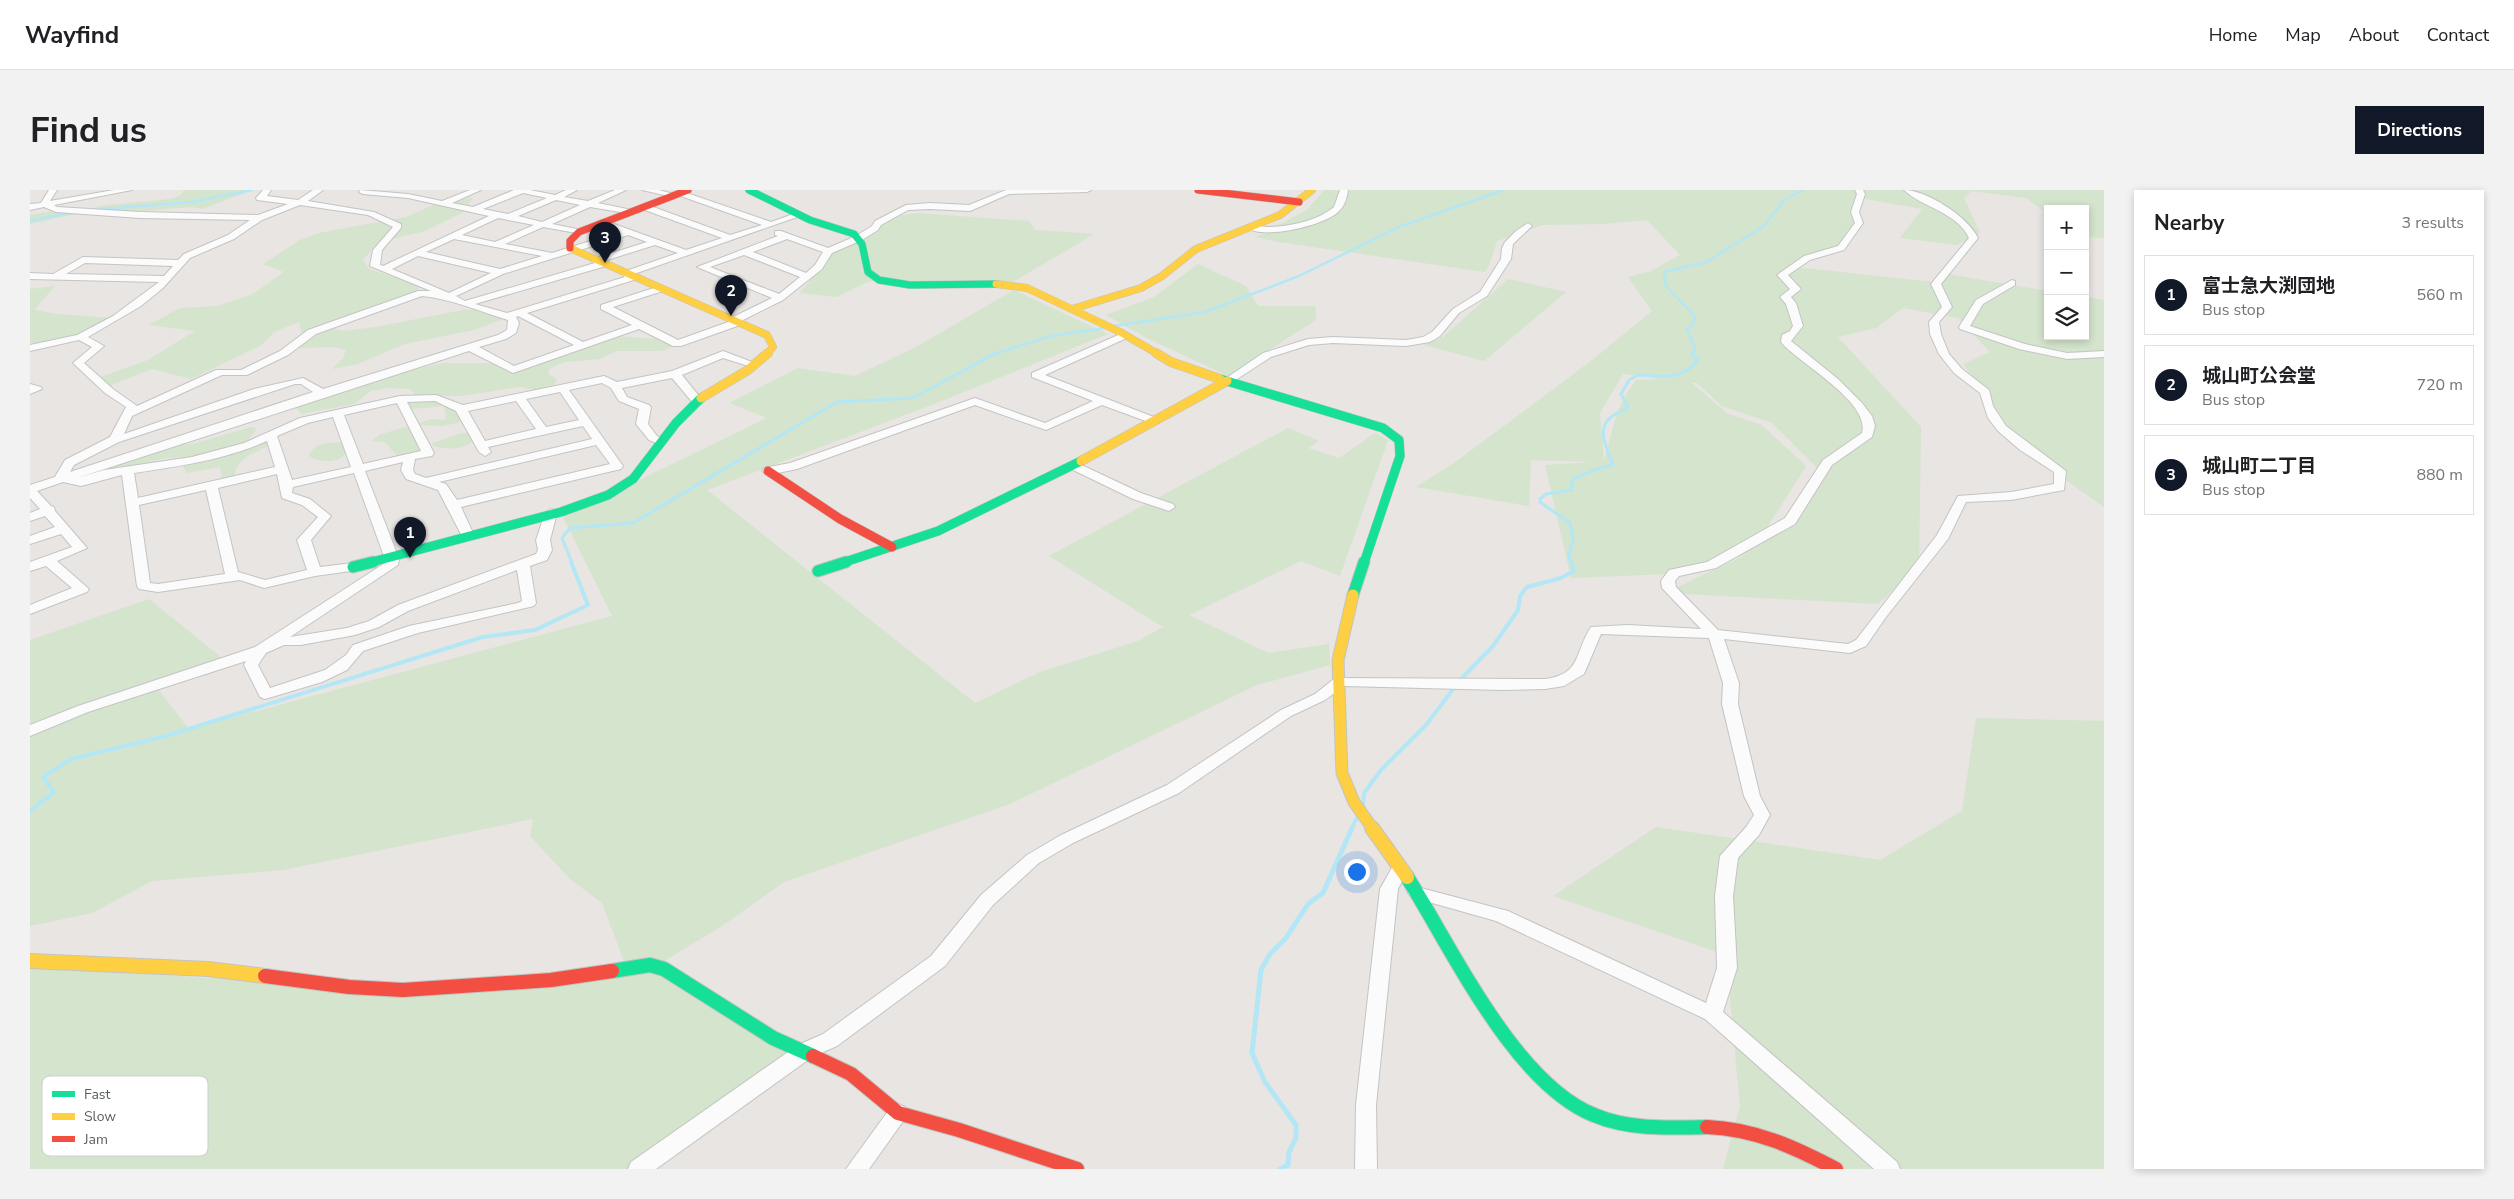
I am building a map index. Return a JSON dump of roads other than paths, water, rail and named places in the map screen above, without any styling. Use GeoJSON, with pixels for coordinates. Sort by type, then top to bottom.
{"type":"FeatureCollection","features":[{"type":"Feature","properties":{"kind":"street"},"geometry":{"type":"LineString","coordinates":[[44,204],[53,190]]}},
{"type":"Feature","properties":{"kind":"street"},"geometry":{"type":"LineString","coordinates":[[30,207],[128,190]]}},
{"type":"Feature","properties":{"kind":"street"},"geometry":{"type":"LineString","coordinates":[[267,190],[260,198],[349,210],[391,220],[398,226],[378,250],[375,266],[464,304],[514,315],[582,345]]}},
{"type":"Feature","properties":{"kind":"street"},"geometry":{"type":"LineString","coordinates":[[30,348],[80,337],[117,318],[144,299],[187,256],[231,237],[259,218],[300,202],[318,190]]}},
{"type":"Feature","properties":{"kind":"street"},"geometry":{"type":"LineString","coordinates":[[412,197],[430,190]]}},
{"type":"Feature","properties":{"kind":"street"},"geometry":{"type":"LineString","coordinates":[[443,203],[477,190]]}},
{"type":"Feature","properties":{"kind":"street"},"geometry":{"type":"LineString","coordinates":[[473,210],[521,190],[586,205],[629,212]]}},
{"type":"Feature","properties":{"kind":"street"},"geometry":{"type":"LineString","coordinates":[[509,217],[573,190]]}},
{"type":"Feature","properties":{"kind":"street"},"geometry":{"type":"LineString","coordinates":[[497,244],[622,190]]}},
{"type":"Feature","properties":{"kind":"street"},"geometry":{"type":"LineString","coordinates":[[646,190],[681,193],[828,251]]}},
{"type":"Feature","properties":{"kind":"street"},"geometry":{"type":"LineString","coordinates":[[749,190],[810,220],[849,232],[859,238],[866,254],[870,274],[876,281],[904,285],[1015,285],[1027,288],[1089,317],[1171,362],[1383,428],[1398,440],[1400,456],[1351,601],[1338,660],[1342,765],[1346,789],[1417,892],[1498,1020],[1531,1065],[1554,1089],[1582,1109],[1660,1128],[1734,1128],[1779,1139],[1836,1169]]}},
{"type":"Feature","properties":{"kind":"street"},"geometry":{"type":"LineString","coordinates":[[660,289],[604,307],[638,326],[677,344],[737,321],[780,298],[818,267],[828,251],[859,238],[875,228],[878,223],[906,208],[930,206],[970,208],[1008,192],[1087,190]]}},
{"type":"Feature","properties":{"kind":"street"},"geometry":{"type":"LineString","coordinates":[[1198,190],[1299,202]]}},
{"type":"Feature","properties":{"kind":"street"},"geometry":{"type":"LineString","coordinates":[[1072,309],[1141,288],[1162,276],[1196,249],[1252,228],[1280,215],[1312,190]]}},
{"type":"Feature","properties":{"kind":"street"},"geometry":{"type":"LineString","coordinates":[[1252,228],[1262,231],[1291,227],[1328,215],[1337,209],[1344,190]]}},
{"type":"Feature","properties":{"kind":"street"},"geometry":{"type":"LineString","coordinates":[[1712,1014],[1727,968],[1724,896],[1729,856],[1753,831],[1762,815],[1752,796],[1730,704],[1731,683],[1715,635],[1669,588],[1668,581],[1674,573],[1711,565],[1751,542],[1777,530],[1790,520],[1827,463],[1866,437],[1869,425],[1859,407],[1819,367],[1786,342],[1786,337],[1794,333],[1798,326],[1791,303],[1786,298],[1796,288],[1782,275],[1807,258],[1841,248],[1858,223],[1855,212],[1862,194],[1859,190]]}},
{"type":"Feature","properties":{"kind":"street"},"geometry":{"type":"LineString","coordinates":[[1908,190],[1958,220],[1973,233],[1974,238],[1936,284],[1945,299],[1951,323]]}},
{"type":"Feature","properties":{"kind":"street"},"geometry":{"type":"LineString","coordinates":[[374,191],[443,203],[579,232]]}},
{"type":"Feature","properties":{"kind":"street"},"geometry":{"type":"LineString","coordinates":[[570,250],[570,241],[579,232],[681,193]]}},
{"type":"Feature","properties":{"kind":"street"},"geometry":{"type":"LineString","coordinates":[[44,204],[75,211],[259,218]]}},
{"type":"Feature","properties":{"kind":"street"},"geometry":{"type":"LineString","coordinates":[[645,207],[729,238]]}},
{"type":"Feature","properties":{"kind":"street"},"geometry":{"type":"LineString","coordinates":[[384,269],[498,215]]}},
{"type":"Feature","properties":{"kind":"street"},"geometry":{"type":"LineString","coordinates":[[514,315],[630,275],[685,253],[799,215]]}},
{"type":"Feature","properties":{"kind":"street"},"geometry":{"type":"LineString","coordinates":[[604,223],[685,253]]}},
{"type":"Feature","properties":{"kind":"street"},"geometry":{"type":"LineString","coordinates":[[818,571],[938,530],[1073,466],[1227,381],[1267,355],[1308,342],[1333,340],[1406,343],[1431,338],[1456,311],[1484,294],[1506,259],[1505,253],[1510,239],[1528,226]]}},
{"type":"Feature","properties":{"kind":"street"},"geometry":{"type":"LineString","coordinates":[[126,414],[220,372],[243,373],[284,354],[312,332],[331,325],[421,293],[449,296],[500,272],[630,232]]}},
{"type":"Feature","properties":{"kind":"street"},"geometry":{"type":"LineString","coordinates":[[452,236],[552,256]]}},
{"type":"Feature","properties":{"kind":"street"},"geometry":{"type":"LineString","coordinates":[[780,298],[702,267],[787,236]]}},
{"type":"Feature","properties":{"kind":"street"},"geometry":{"type":"LineString","coordinates":[[464,304],[599,262],[656,242]]}},
{"type":"Feature","properties":{"kind":"street"},"geometry":{"type":"LineString","coordinates":[[128,471],[144,586],[158,588],[241,576],[264,584],[315,572],[353,567],[392,558],[551,513],[600,498],[622,487],[640,474],[674,422],[697,401],[755,365],[773,347],[768,335],[570,250]]}},
{"type":"Feature","properties":{"kind":"street"},"geometry":{"type":"LineString","coordinates":[[746,252],[806,276]]}},
{"type":"Feature","properties":{"kind":"street"},"geometry":{"type":"LineString","coordinates":[[417,253],[500,272]]}},
{"type":"Feature","properties":{"kind":"street"},"geometry":{"type":"LineString","coordinates":[[55,276],[83,260],[180,263]]}},
{"type":"Feature","properties":{"kind":"street"},"geometry":{"type":"LineString","coordinates":[[30,276],[166,279]]}},
{"type":"Feature","properties":{"kind":"street"},"geometry":{"type":"LineString","coordinates":[[1951,323],[1979,302],[2012,283]]}},
{"type":"Feature","properties":{"kind":"street"},"geometry":{"type":"LineString","coordinates":[[30,567],[80,548],[62,529],[50,510],[30,489],[321,393],[502,338],[512,331],[514,315]]}},
{"type":"Feature","properties":{"kind":"street"},"geometry":{"type":"LineString","coordinates":[[639,1169],[806,1051],[830,1040],[938,961],[987,900],[1033,859],[1067,839],[1173,788],[1286,713],[1320,697],[1340,681],[1502,686],[1564,681],[1579,671],[1596,630],[1623,629],[1715,635],[1850,648],[1861,643],[1881,614],[1943,536],[1962,499],[2011,496],[2060,487],[2060,471],[2000,429],[1986,403],[1985,392],[1959,373],[1942,353],[1934,322],[1951,323],[2023,347],[2067,356],[2104,354]]}},
{"type":"Feature","properties":{"kind":"street"},"geometry":{"type":"LineString","coordinates":[[472,348],[513,370],[638,326]]}},
{"type":"Feature","properties":{"kind":"street"},"geometry":{"type":"LineString","coordinates":[[1122,334],[1036,375],[1155,422]]}},
{"type":"Feature","properties":{"kind":"street"},"geometry":{"type":"LineString","coordinates":[[80,337],[99,346],[78,362],[109,391],[132,406],[126,414],[115,439]]}},
{"type":"Feature","properties":{"kind":"street"},"geometry":{"type":"LineString","coordinates":[[615,386],[675,374],[723,354],[755,365]]}},
{"type":"Feature","properties":{"kind":"street"},"geometry":{"type":"LineString","coordinates":[[675,374],[697,401]]}},
{"type":"Feature","properties":{"kind":"street"},"geometry":{"type":"LineString","coordinates":[[461,409],[604,379],[615,386],[623,399],[645,407],[642,424],[653,438],[661,441]]}},
{"type":"Feature","properties":{"kind":"street"},"geometry":{"type":"LineString","coordinates":[[60,478],[69,464],[115,439],[133,435],[258,391],[295,381],[303,381],[321,393]]}},
{"type":"Feature","properties":{"kind":"street"},"geometry":{"type":"LineString","coordinates":[[30,387],[36,389],[30,391]]}},
{"type":"Feature","properties":{"kind":"street"},"geometry":{"type":"LineString","coordinates":[[454,505],[617,466],[562,387]]}},
{"type":"Feature","properties":{"kind":"street"},"geometry":{"type":"LineString","coordinates":[[519,397],[543,431]]}},
{"type":"Feature","properties":{"kind":"street"},"geometry":{"type":"LineString","coordinates":[[60,478],[81,482],[104,474],[218,454],[271,436],[304,420],[400,399],[436,398],[457,405],[482,445],[491,465]]}},
{"type":"Feature","properties":{"kind":"street"},"geometry":{"type":"LineString","coordinates":[[287,485],[428,453],[400,399]]}},
{"type":"Feature","properties":{"kind":"street"},"geometry":{"type":"LineString","coordinates":[[768,471],[793,466],[975,401],[1046,428],[1101,401]]}},
{"type":"Feature","properties":{"kind":"street"},"geometry":{"type":"LineString","coordinates":[[337,412],[392,558],[391,565],[260,650],[251,665],[265,694],[324,677],[355,656],[358,648],[414,629],[529,603],[523,564]]}},
{"type":"Feature","properties":{"kind":"street"},"geometry":{"type":"LineString","coordinates":[[482,445],[586,422]]}},
{"type":"Feature","properties":{"kind":"street"},"geometry":{"type":"LineString","coordinates":[[271,436],[287,485],[286,495],[306,502],[326,516],[304,540],[315,572]]}},
{"type":"Feature","properties":{"kind":"street"},"geometry":{"type":"LineString","coordinates":[[427,481],[598,441]]}},
{"type":"Feature","properties":{"kind":"street"},"geometry":{"type":"LineString","coordinates":[[410,457],[407,470],[410,476],[442,487],[454,505],[468,535]]}},
{"type":"Feature","properties":{"kind":"street"},"geometry":{"type":"LineString","coordinates":[[1073,466],[1137,496],[1169,507]]}},
{"type":"Feature","properties":{"kind":"street"},"geometry":{"type":"LineString","coordinates":[[133,503],[282,469]]}},
{"type":"Feature","properties":{"kind":"street"},"geometry":{"type":"LineString","coordinates":[[768,471],[832,514],[892,547]]}},
{"type":"Feature","properties":{"kind":"street"},"geometry":{"type":"LineString","coordinates":[[211,486],[232,577]]}},
{"type":"Feature","properties":{"kind":"street"},"geometry":{"type":"LineString","coordinates":[[30,517],[50,510]]}},
{"type":"Feature","properties":{"kind":"street"},"geometry":{"type":"LineString","coordinates":[[30,731],[83,709],[232,662],[282,641],[301,641],[350,632],[374,624],[403,608],[542,557],[545,550],[543,540],[551,513]]}},
{"type":"Feature","properties":{"kind":"street"},"geometry":{"type":"LineString","coordinates":[[30,540],[62,529]]}},
{"type":"Feature","properties":{"kind":"street"},"geometry":{"type":"LineString","coordinates":[[30,610],[82,589],[48,561]]}},
{"type":"Feature","properties":{"kind":"street"},"geometry":{"type":"LineString","coordinates":[[1366,1169],[1366,1105],[1389,889],[1400,868]]}},
{"type":"Feature","properties":{"kind":"street"},"geometry":{"type":"LineString","coordinates":[[1417,892],[1502,916],[1712,1014],[1889,1169]]}},
{"type":"Feature","properties":{"kind":"street"},"geometry":{"type":"LineString","coordinates":[[30,961],[208,969],[349,987],[403,990],[551,980],[650,965],[664,968],[773,1038],[806,1051],[851,1074],[898,1113],[968,1133],[1077,1169]]}},
{"type":"Feature","properties":{"kind":"street"},"geometry":{"type":"LineString","coordinates":[[857,1169],[898,1113]]}},
{"type":"Feature","properties":{"kind":"waterway"},"geometry":{"type":"LineString","coordinates":[[91,210],[192,202],[252,190]]}},
{"type":"Feature","properties":{"kind":"waterway"},"geometry":{"type":"LineString","coordinates":[[1114,326],[1205,312],[1299,276],[1399,227],[1503,190]]}},
{"type":"Feature","properties":{"kind":"waterway"},"geometry":{"type":"LineString","coordinates":[[1693,354],[1695,349],[1687,329],[1693,325],[1695,316],[1666,286],[1664,272],[1707,262],[1765,225],[1784,200],[1803,190]]}},
{"type":"Feature","properties":{"kind":"waterway"},"geometry":{"type":"LineString","coordinates":[[30,221],[74,212]]}},
{"type":"Feature","properties":{"kind":"waterway"},"geometry":{"type":"LineString","coordinates":[[994,354],[1051,336],[1105,328]]}},
{"type":"Feature","properties":{"kind":"waterway"},"geometry":{"type":"LineString","coordinates":[[1571,563],[1569,556],[1573,539],[1570,523],[1540,502],[1540,499],[1546,494],[1572,490],[1572,480],[1594,470],[1613,465],[1604,440],[1604,428],[1606,422],[1611,417],[1628,407],[1621,394],[1629,380],[1638,375],[1671,376],[1678,374],[1692,367],[1698,360],[1692,356],[1693,353]]}},
{"type":"Feature","properties":{"kind":"waterway"},"geometry":{"type":"LineString","coordinates":[[572,563],[562,538],[570,528],[633,523],[837,402],[913,398],[994,354]]}},
{"type":"Feature","properties":{"kind":"waterway"},"geometry":{"type":"LineString","coordinates":[[30,811],[54,792],[43,777],[71,759],[166,736],[483,637],[535,630],[588,605],[571,562]]}},
{"type":"Feature","properties":{"kind":"waterway"},"geometry":{"type":"LineString","coordinates":[[1363,805],[1364,793],[1381,770],[1426,725],[1460,680],[1493,646],[1518,610],[1520,596],[1527,587],[1561,578],[1574,571],[1571,562]]}},
{"type":"Feature","properties":{"kind":"waterway"},"geometry":{"type":"LineString","coordinates":[[1351,829],[1357,818]]}},
{"type":"Feature","properties":{"kind":"waterway"},"geometry":{"type":"LineString","coordinates":[[1280,1169],[1288,1165],[1289,1152],[1296,1138],[1296,1125],[1265,1082],[1252,1053],[1261,970],[1270,954],[1286,938],[1308,904],[1323,893],[1352,828]]}},
{"type":"Feature","properties":{"kind":"place","name":"城山町二丁目"},"geometry":{"type":"Point","coordinates":[605,263]}},
{"type":"Feature","properties":{"kind":"place","name":"城山町公会堂"},"geometry":{"type":"Point","coordinates":[731,316]}},
{"type":"Feature","properties":{"kind":"place","name":"富士急大渕団地"},"geometry":{"type":"Point","coordinates":[410,558]}}]}
